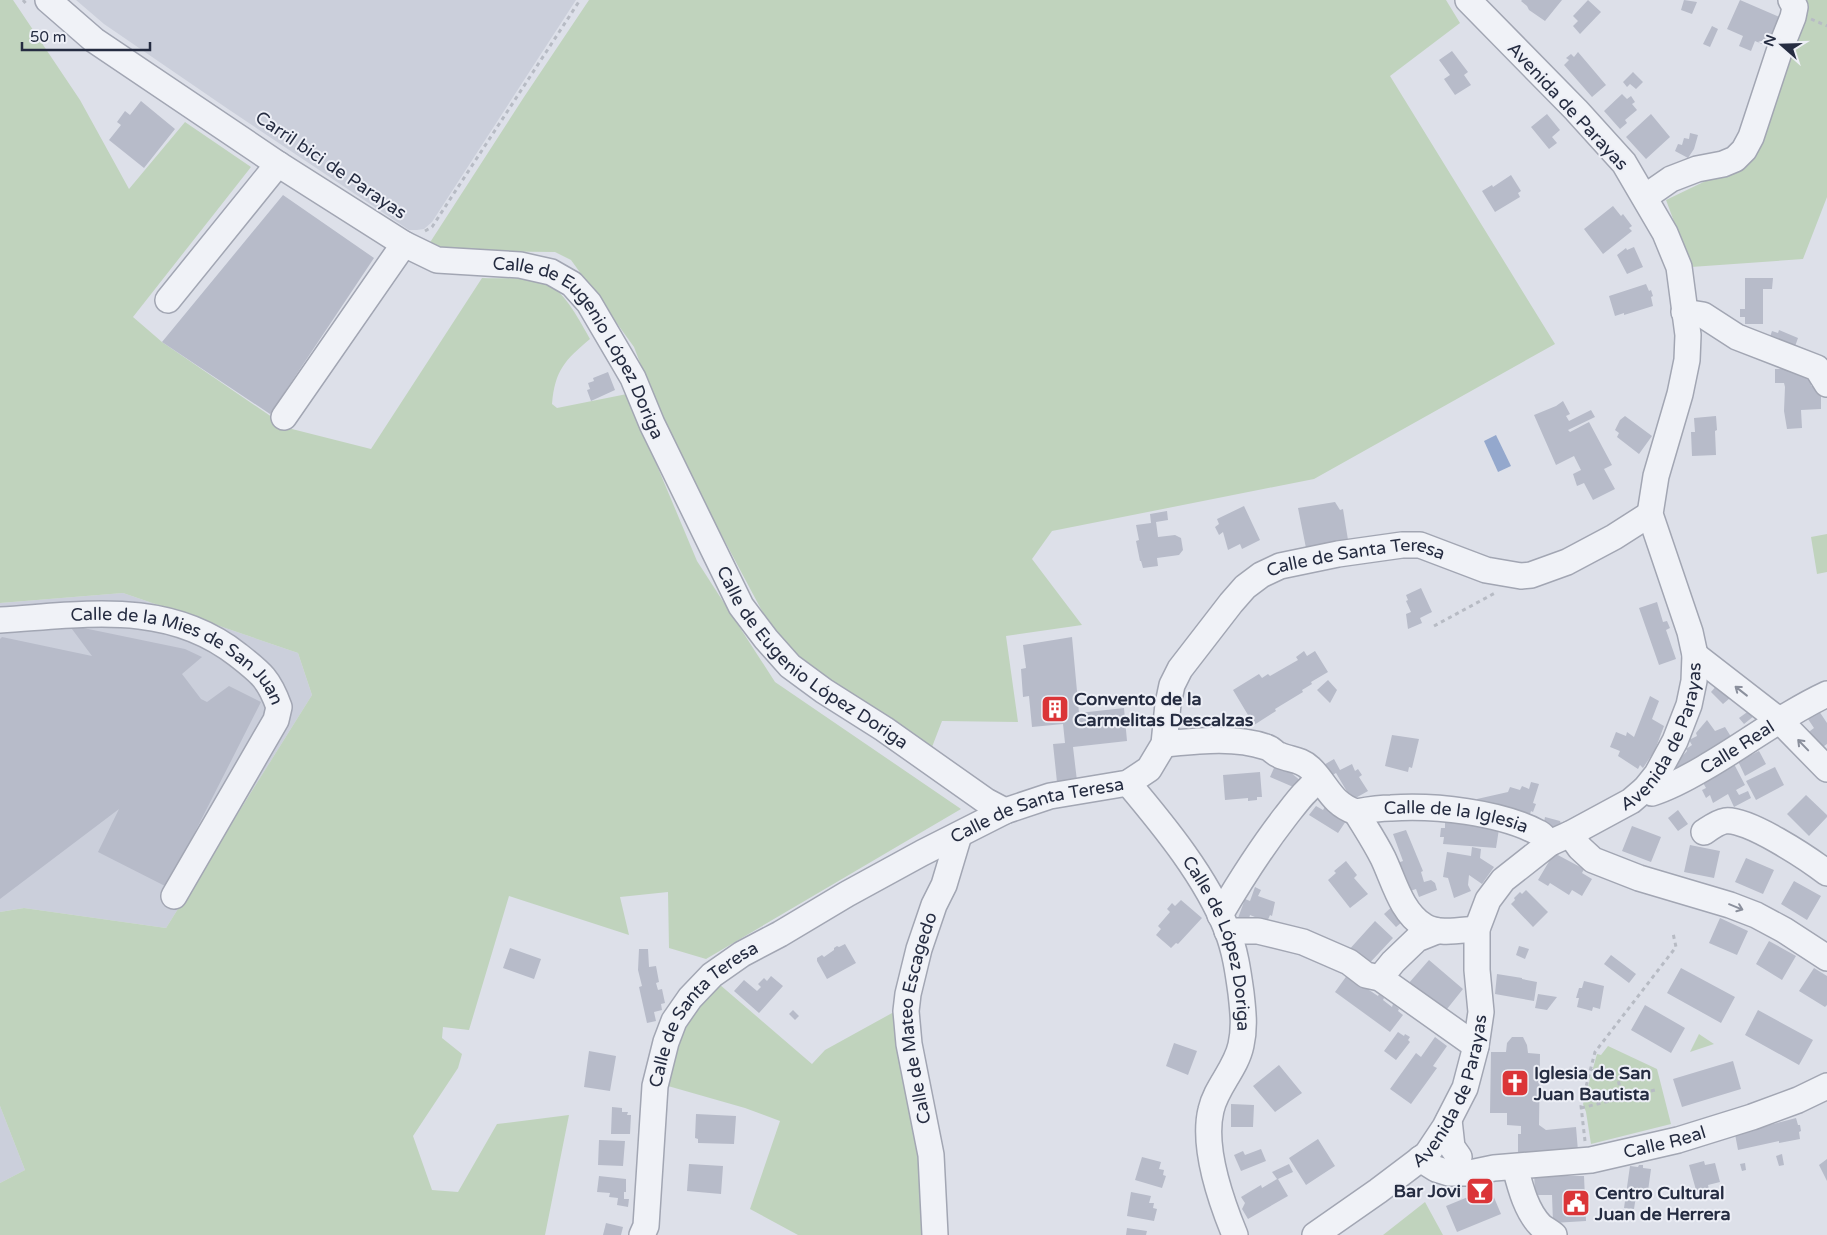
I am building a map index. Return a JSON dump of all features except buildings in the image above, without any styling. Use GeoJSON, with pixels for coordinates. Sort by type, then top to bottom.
{"type":"FeatureCollection","features":[{"type":"Feature","properties":{"kind":"street","name":"Calle de Eugenio López Doriga"},"geometry":{"type":"LineString","coordinates":[[48,0],[94,40],[278,164],[413,238],[437,260],[520,265],[551,272],[572,284],[589,303],[633,378],[652,424],[741,606],[766,639],[790,666],[824,691],[884,729],[986,801],[1005,811]]}},
{"type":"Feature","properties":{"kind":"street","name":"Avenida de Parayas"},"geometry":{"type":"LineString","coordinates":[[1315,1235],[1424,1156],[1449,1120],[1465,1088],[1476,1046],[1481,1012],[1477,970],[1477,929],[1488,900],[1503,880],[1560,839],[1631,801],[1645,789],[1657,774],[1675,740],[1689,705],[1694,681],[1695,655],[1690,632],[1650,514],[1656,476],[1680,394],[1687,360],[1688,336],[1678,268],[1665,233],[1624,163],[1606,142],[1468,0]]}},
{"type":"Feature","properties":{"kind":"street"},"geometry":{"type":"LineString","coordinates":[[1645,197],[1671,179],[1697,168],[1723,164],[1735,159],[1744,150],[1751,137],[1779,52],[1793,17],[1795,7],[1791,0]]}},
{"type":"Feature","properties":{"kind":"street"},"geometry":{"type":"LineString","coordinates":[[168,300],[278,164]]}},
{"type":"Feature","properties":{"kind":"street"},"geometry":{"type":"LineString","coordinates":[[284,417],[413,238]]}},
{"type":"Feature","properties":{"kind":"street"},"geometry":{"type":"LineString","coordinates":[[1684,312],[1703,315],[1738,337],[1817,368],[1827,384]]}},
{"type":"Feature","properties":{"kind":"street","name":"Calle de Santa Teresa"},"geometry":{"type":"LineString","coordinates":[[642,1235],[646,1226],[655,1086],[666,1042],[674,1021],[690,998],[712,975],[742,954],[847,894],[1005,811],[1050,796],[1128,783],[1149,769],[1164,744],[1172,685],[1180,669],[1231,603],[1261,575],[1280,566],[1338,554],[1402,544],[1420,545],[1486,570],[1521,576],[1531,575],[1567,562],[1614,537],[1650,514]]}},
{"type":"Feature","properties":{"kind":"street","name":"Calle de la Mies de San Juan"},"geometry":{"type":"LineString","coordinates":[[0,620],[112,613],[162,618],[192,628],[215,639],[264,675],[279,707],[276,720],[174,896]]}},
{"type":"Feature","properties":{"kind":"street"},"geometry":{"type":"LineString","coordinates":[[1695,655],[1780,721],[1827,769]]}},
{"type":"Feature","properties":{"kind":"street","name":"Calle Real"},"geometry":{"type":"LineString","coordinates":[[1645,789],[1652,793],[1669,788],[1827,694]]}},
{"type":"Feature","properties":{"kind":"street","name":"Calle de la Iglesia"},"geometry":{"type":"LineString","coordinates":[[1164,744],[1216,741],[1267,747],[1279,755],[1299,760],[1310,768],[1338,803],[1356,812],[1390,808],[1413,808],[1482,814],[1506,820],[1560,839],[1580,848],[1593,860],[1639,878],[1730,905],[1756,915],[1784,930],[1827,958]]}},
{"type":"Feature","properties":{"kind":"street"},"geometry":{"type":"LineString","coordinates":[[1320,780],[1308,788],[1274,831],[1242,878],[1224,923],[1303,942],[1328,955],[1349,962],[1366,975],[1380,978],[1476,1046]]}},
{"type":"Feature","properties":{"kind":"street","name":"Calle de López Doriga"},"geometry":{"type":"LineString","coordinates":[[1128,783],[1154,813],[1208,890],[1224,923],[1238,966],[1244,1024],[1241,1047],[1211,1110],[1209,1134],[1210,1157],[1234,1235]]}},
{"type":"Feature","properties":{"kind":"street","name":"Calle de la Iglesia"},"geometry":{"type":"LineString","coordinates":[[1356,812],[1383,859],[1407,910],[1425,927],[1437,931]]}},
{"type":"Feature","properties":{"kind":"street"},"geometry":{"type":"LineString","coordinates":[[1704,832],[1725,821],[1745,825],[1773,838],[1827,873]]}},
{"type":"Feature","properties":{"kind":"street","name":"Calle de Mateo Escagedo"},"geometry":{"type":"LineString","coordinates":[[935,1235],[931,1155],[909,1044],[906,1011],[908,994],[919,949],[934,905],[944,885],[959,835]]}},
{"type":"Feature","properties":{"kind":"street"},"geometry":{"type":"LineString","coordinates":[[1380,978],[1393,962],[1417,939],[1437,931],[1477,929]]}},
{"type":"Feature","properties":{"kind":"street","name":"Calle Real"},"geometry":{"type":"LineString","coordinates":[[1424,1156],[1436,1169],[1449,1173],[1470,1173],[1505,1167],[1591,1160],[1678,1140],[1752,1117],[1798,1100],[1827,1086]]}},
{"type":"Feature","properties":{"kind":"street"},"geometry":{"type":"LineString","coordinates":[[1449,1120],[1452,1147],[1459,1157]]}},
{"type":"Feature","properties":{"kind":"street","name":"Calle Real"},"geometry":{"type":"LineString","coordinates":[[1424,1156],[1442,1152],[1466,1161],[1505,1167]]}},
{"type":"Feature","properties":{"kind":"street"},"geometry":{"type":"LineString","coordinates":[[1505,1167],[1524,1197],[1532,1214],[1540,1225],[1554,1235]]}},
{"type":"Feature","properties":{"kind":"path","name":"Carril bici de Parayas"},"geometry":{"type":"LineString","coordinates":[[413,238],[432,227],[580,0]]}},
{"type":"Feature","properties":{"kind":"path"},"geometry":{"type":"LineString","coordinates":[[1434,626],[1521,576]]}},
{"type":"Feature","properties":{"kind":"path"},"geometry":{"type":"LineString","coordinates":[[1591,1160],[1586,1146],[1581,1108],[1595,1052],[1676,947],[1673,933]]}},
{"type":"Feature","properties":{"kind":"path"},"geometry":{"type":"LineString","coordinates":[[1590,1070],[1618,1079],[1622,1098]]}},
{"type":"Feature","properties":{"kind":"path"},"geometry":{"type":"LineString","coordinates":[[1581,1108],[1655,1090]]}},
{"type":"Feature","properties":{"kind":"shaded area"},"geometry":{"type":"Polygon","coordinates":[[[76,0],[576,0],[432,222],[424,229],[409,230],[104,24],[76,0]]]}},
{"type":"Feature","properties":{"kind":"shaded area"},"geometry":{"type":"Polygon","coordinates":[[[123,593],[298,653],[312,695],[166,928],[24,908],[0,912],[0,603],[123,593]]]}},
{"type":"Feature","properties":{"kind":"shaded area"},"geometry":{"type":"Polygon","coordinates":[[[0,1106],[25,1170],[0,1183],[0,1106]]]}},
{"type":"Feature","properties":{"kind":"green space"},"geometry":{"type":"Polygon","coordinates":[[[0,0],[13,0],[80,100],[129,189],[185,122],[251,167],[133,317],[162,342],[288,428],[371,449],[482,278],[525,279],[548,284],[566,301],[590,339],[574,353],[563,367],[553,392],[552,404],[557,408],[627,394],[697,561],[775,682],[961,809],[706,959],[669,948],[668,892],[620,897],[629,935],[509,896],[469,1030],[443,1027],[442,1038],[462,1054],[458,1068],[413,1136],[432,1190],[458,1192],[497,1124],[569,1115],[545,1235],[0,1235],[0,1183],[25,1170],[0,1106],[0,912],[24,908],[166,928],[312,695],[298,653],[123,593],[0,603],[0,0]]]}},
{"type":"Feature","properties":{"kind":"green space"},"geometry":{"type":"Polygon","coordinates":[[[589,0],[1446,0],[1460,23],[1390,76],[1555,344],[1314,479],[1052,531],[1032,559],[1082,625],[1006,636],[1018,722],[942,721],[932,747],[797,660],[770,626],[665,429],[634,347],[571,260],[555,252],[452,251],[429,244],[589,0]]]}},
{"type":"Feature","properties":{"kind":"green space"},"geometry":{"type":"Polygon","coordinates":[[[1801,0],[1827,0],[1827,197],[1803,259],[1691,267],[1666,200],[1743,163],[1801,0]]]}},
{"type":"Feature","properties":{"kind":"green space"},"geometry":{"type":"Polygon","coordinates":[[[1827,534],[1827,572],[1817,574],[1811,537],[1827,534]]]}},
{"type":"Feature","properties":{"kind":"green space"},"geometry":{"type":"Polygon","coordinates":[[[719,984],[812,1064],[825,1050],[903,1007],[917,1116],[928,1235],[798,1235],[750,1209],[780,1121],[745,1108],[668,1086],[674,1042],[698,1001],[719,984]]]}},
{"type":"Feature","properties":{"kind":"green space"},"geometry":{"type":"Polygon","coordinates":[[[1699,1034],[1714,1044],[1690,1052],[1699,1034]]]}},
{"type":"Feature","properties":{"kind":"green space"},"geometry":{"type":"Polygon","coordinates":[[[1608,1046],[1657,1069],[1671,1124],[1591,1144],[1583,1104],[1597,1054],[1601,1055],[1608,1046]]]}},
{"type":"Feature","properties":{"kind":"green space"},"geometry":{"type":"Polygon","coordinates":[[[1425,1202],[1443,1235],[1383,1235],[1425,1202]]]}},
{"type":"Feature","properties":{"kind":"water"},"geometry":{"type":"Polygon","coordinates":[[[1496,435],[1511,466],[1498,472],[1484,441],[1496,435]]]}},
{"type":"Feature","properties":{"kind":"place","name":"Convento de la Carmelitas Descalzas"},"geometry":{"type":"Point","coordinates":[1055,709]}},
{"type":"Feature","properties":{"kind":"place","name":"Iglesia de San Juan Bautista"},"geometry":{"type":"Point","coordinates":[1515,1083]}},
{"type":"Feature","properties":{"kind":"place","name":"Bar Jovi"},"geometry":{"type":"Point","coordinates":[1480,1191]}},
{"type":"Feature","properties":{"kind":"place","name":"Centro Cultural Juan de Herrera"},"geometry":{"type":"Point","coordinates":[1576,1203]}}]}
